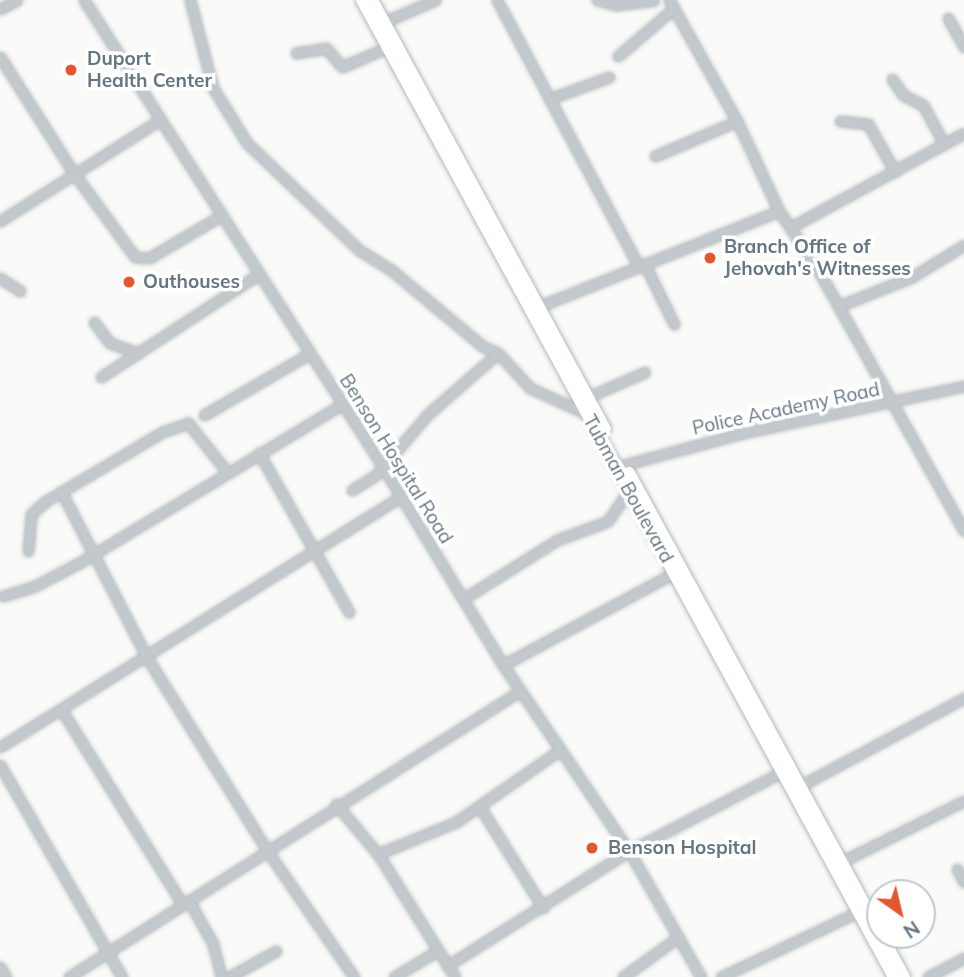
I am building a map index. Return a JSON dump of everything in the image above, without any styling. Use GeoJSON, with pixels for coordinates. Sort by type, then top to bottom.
{"type":"FeatureCollection","features":[{"type":"Feature","properties":{"kind":"highway","name":"Tubman Boulevard"},"geometry":{"type":"LineString","coordinates":[[362,0],[588,415],[621,466],[629,490],[858,912],[889,975]]}},
{"type":"Feature","properties":{"kind":"highway","name":"Tubman Boulevard"},"geometry":{"type":"LineString","coordinates":[[372,0],[540,306],[621,466],[866,907]]}},
{"type":"Feature","properties":{"kind":"highway","name":"Tubman Boulevard"},"geometry":{"type":"LineString","coordinates":[[889,949],[904,977]]}},
{"type":"Feature","properties":{"kind":"street"},"geometry":{"type":"LineString","coordinates":[[0,9],[17,0]]}},
{"type":"Feature","properties":{"kind":"street","name":"Benson Hospital Road"},"geometry":{"type":"LineString","coordinates":[[84,0],[383,467],[503,665],[629,851],[701,977]]}},
{"type":"Feature","properties":{"kind":"street"},"geometry":{"type":"LineString","coordinates":[[190,0],[213,88],[247,143],[359,250],[390,270],[482,346],[498,353],[542,397],[588,415]]}},
{"type":"Feature","properties":{"kind":"street"},"geometry":{"type":"LineString","coordinates":[[384,22],[435,0]]}},
{"type":"Feature","properties":{"kind":"street"},"geometry":{"type":"LineString","coordinates":[[497,0],[674,324]]}},
{"type":"Feature","properties":{"kind":"street"},"geometry":{"type":"LineString","coordinates":[[597,0],[631,5],[654,0]]}},
{"type":"Feature","properties":{"kind":"street"},"geometry":{"type":"LineString","coordinates":[[618,55],[671,4],[737,121],[779,211],[839,306],[891,404],[964,531]]}},
{"type":"Feature","properties":{"kind":"street"},"geometry":{"type":"LineString","coordinates":[[948,18],[964,47]]}},
{"type":"Feature","properties":{"kind":"street"},"geometry":{"type":"LineString","coordinates":[[296,53],[326,48],[342,67],[388,47]]}},
{"type":"Feature","properties":{"kind":"street"},"geometry":{"type":"LineString","coordinates":[[0,57],[73,172],[139,259],[160,252],[222,215]]}},
{"type":"Feature","properties":{"kind":"street"},"geometry":{"type":"LineString","coordinates":[[549,99],[609,77]]}},
{"type":"Feature","properties":{"kind":"street"},"geometry":{"type":"LineString","coordinates":[[892,79],[903,95],[923,105],[944,144]]}},
{"type":"Feature","properties":{"kind":"street"},"geometry":{"type":"LineString","coordinates":[[0,221],[73,172],[160,120]]}},
{"type":"Feature","properties":{"kind":"street"},"geometry":{"type":"LineString","coordinates":[[655,156],[737,121]]}},
{"type":"Feature","properties":{"kind":"street"},"geometry":{"type":"LineString","coordinates":[[840,121],[868,124],[895,172]]}},
{"type":"Feature","properties":{"kind":"street"},"geometry":{"type":"LineString","coordinates":[[791,227],[964,133]]}},
{"type":"Feature","properties":{"kind":"street"},"geometry":{"type":"LineString","coordinates":[[540,306],[779,211]]}},
{"type":"Feature","properties":{"kind":"street"},"geometry":{"type":"LineString","coordinates":[[839,306],[912,277],[964,245]]}},
{"type":"Feature","properties":{"kind":"street"},"geometry":{"type":"LineString","coordinates":[[101,377],[259,274]]}},
{"type":"Feature","properties":{"kind":"street"},"geometry":{"type":"LineString","coordinates":[[0,278],[20,291]]}},
{"type":"Feature","properties":{"kind":"street"},"geometry":{"type":"LineString","coordinates":[[94,322],[110,343],[138,353]]}},
{"type":"Feature","properties":{"kind":"street"},"geometry":{"type":"LineString","coordinates":[[352,490],[383,467],[443,400],[498,353]]}},
{"type":"Feature","properties":{"kind":"street"},"geometry":{"type":"LineString","coordinates":[[204,415],[309,354]]}},
{"type":"Feature","properties":{"kind":"street"},"geometry":{"type":"LineString","coordinates":[[588,397],[645,372]]}},
{"type":"Feature","properties":{"kind":"street","name":"Police Academy Road"},"geometry":{"type":"LineString","coordinates":[[621,466],[743,433],[891,404],[964,386]]}},
{"type":"Feature","properties":{"kind":"street"},"geometry":{"type":"LineString","coordinates":[[4,596],[53,578],[91,552],[341,405]]}},
{"type":"Feature","properties":{"kind":"street"},"geometry":{"type":"LineString","coordinates":[[28,551],[31,514],[119,456],[125,457],[162,432],[188,423],[227,472]]}},
{"type":"Feature","properties":{"kind":"street"},"geometry":{"type":"LineString","coordinates":[[259,453],[312,551],[349,612]]}},
{"type":"Feature","properties":{"kind":"street"},"geometry":{"type":"LineString","coordinates":[[463,599],[557,540],[608,521],[629,490]]}},
{"type":"Feature","properties":{"kind":"street"},"geometry":{"type":"LineString","coordinates":[[62,493],[146,656],[268,852],[354,977]]}},
{"type":"Feature","properties":{"kind":"street"},"geometry":{"type":"LineString","coordinates":[[0,747],[400,497]]}},
{"type":"Feature","properties":{"kind":"street"},"geometry":{"type":"LineString","coordinates":[[503,665],[674,573]]}},
{"type":"Feature","properties":{"kind":"street"},"geometry":{"type":"LineString","coordinates":[[69,977],[268,852],[336,804],[520,691]]}},
{"type":"Feature","properties":{"kind":"street"},"geometry":{"type":"LineString","coordinates":[[800,786],[964,698]]}},
{"type":"Feature","properties":{"kind":"street"},"geometry":{"type":"LineString","coordinates":[[61,709],[213,944],[221,977]]}},
{"type":"Feature","properties":{"kind":"street"},"geometry":{"type":"LineString","coordinates":[[378,854],[436,832],[480,807],[559,750]]}},
{"type":"Feature","properties":{"kind":"street"},"geometry":{"type":"LineString","coordinates":[[0,765],[122,977]]}},
{"type":"Feature","properties":{"kind":"street"},"geometry":{"type":"LineString","coordinates":[[447,966],[543,908],[629,851],[782,772]]}},
{"type":"Feature","properties":{"kind":"street"},"geometry":{"type":"LineString","coordinates":[[841,862],[964,801]]}},
{"type":"Feature","properties":{"kind":"street"},"geometry":{"type":"LineString","coordinates":[[336,804],[378,854],[454,977]]}},
{"type":"Feature","properties":{"kind":"street"},"geometry":{"type":"LineString","coordinates":[[480,807],[543,908]]}},
{"type":"Feature","properties":{"kind":"street"},"geometry":{"type":"LineString","coordinates":[[957,869],[964,882]]}},
{"type":"Feature","properties":{"kind":"street"},"geometry":{"type":"LineString","coordinates":[[721,977],[858,912]]}},
{"type":"Feature","properties":{"kind":"street"},"geometry":{"type":"LineString","coordinates":[[623,977],[678,937]]}},
{"type":"Feature","properties":{"kind":"street"},"geometry":{"type":"LineString","coordinates":[[229,977],[276,951]]}},
{"type":"Feature","properties":{"kind":"street"},"geometry":{"type":"LineString","coordinates":[[394,977],[437,951]]}},
{"type":"Feature","properties":{"kind":"street"},"geometry":{"type":"LineString","coordinates":[[928,977],[964,958]]}},
{"type":"Feature","properties":{"kind":"street"},"geometry":{"type":"LineString","coordinates":[[0,967],[6,977]]}},
{"type":"Feature","properties":{"kind":"place","name":"Duport Health Center"},"geometry":{"type":"Point","coordinates":[71,70]}},
{"type":"Feature","properties":{"kind":"place","name":"Branch Office of Jehovah's Witnesses"},"geometry":{"type":"Point","coordinates":[710,258]}},
{"type":"Feature","properties":{"kind":"place","name":"Outhouses"},"geometry":{"type":"Point","coordinates":[129,282]}},
{"type":"Feature","properties":{"kind":"place","name":"Benson Hospital"},"geometry":{"type":"Point","coordinates":[592,848]}}]}
